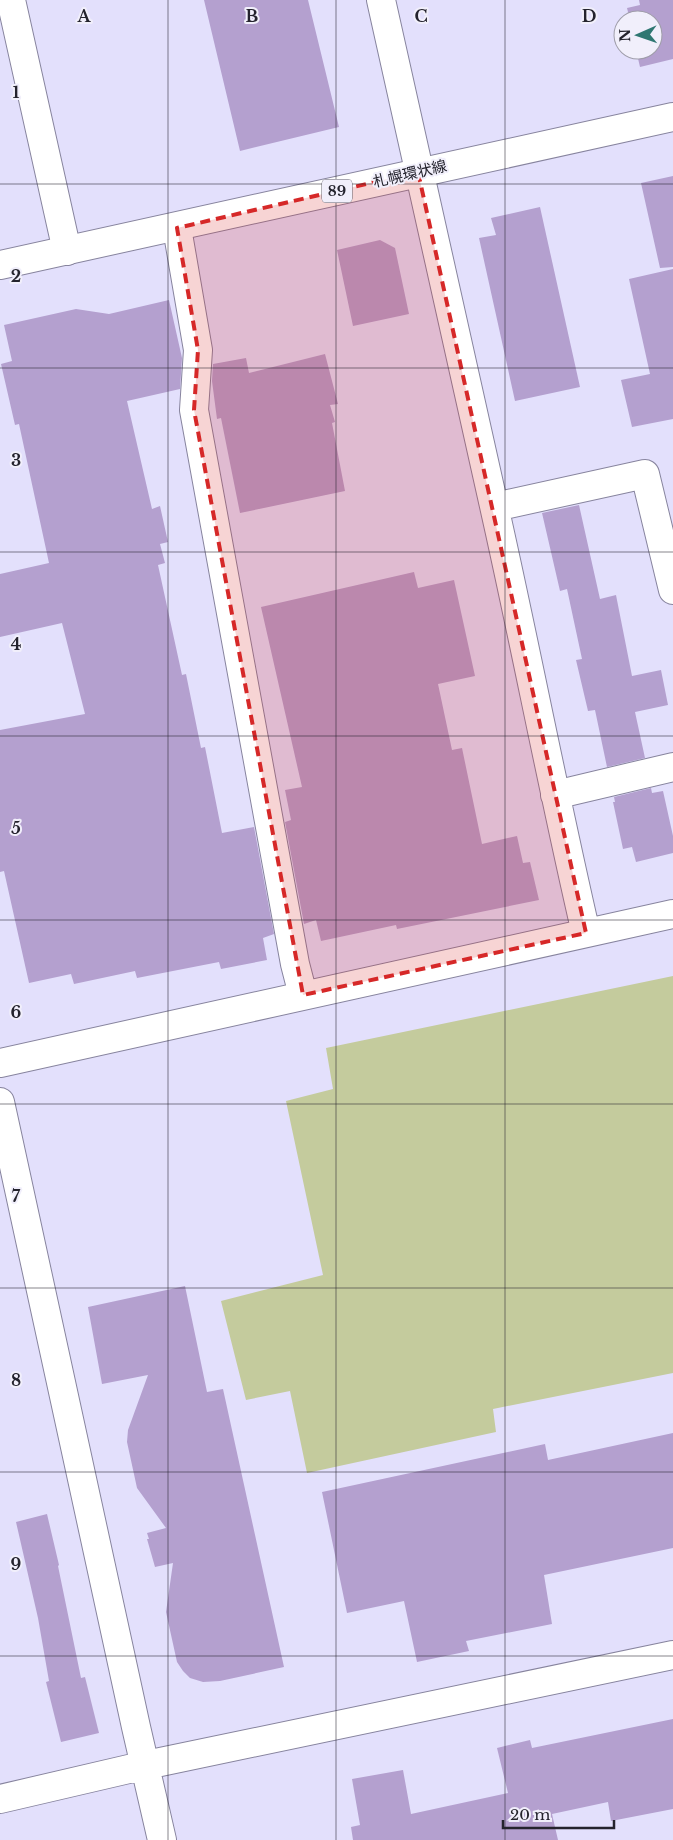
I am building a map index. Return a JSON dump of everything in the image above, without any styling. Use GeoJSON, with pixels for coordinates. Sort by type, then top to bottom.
{"type":"FeatureCollection","features":[{"type":"Feature","properties":{"kind":"street"},"geometry":{"type":"LineString","coordinates":[[11,0],[67,250]]}},
{"type":"Feature","properties":{"kind":"street"},"geometry":{"type":"LineString","coordinates":[[381,0],[418,172],[495,508],[586,933]]}},
{"type":"Feature","properties":{"kind":"street","name":"札幌環状線"},"geometry":{"type":"LineString","coordinates":[[0,265],[177,228],[418,172],[673,116]]}},
{"type":"Feature","properties":{"kind":"street"},"geometry":{"type":"LineString","coordinates":[[177,228],[198,350],[194,410],[295,964],[303,995]]}},
{"type":"Feature","properties":{"kind":"street"},"geometry":{"type":"LineString","coordinates":[[495,508],[646,474],[673,590]]}},
{"type":"Feature","properties":{"kind":"street"},"geometry":{"type":"LineString","coordinates":[[555,795],[673,768]]}},
{"type":"Feature","properties":{"kind":"street"},"geometry":{"type":"LineString","coordinates":[[0,1063],[673,914]]}},
{"type":"Feature","properties":{"kind":"street"},"geometry":{"type":"LineString","coordinates":[[0,1102],[162,1840]]}},
{"type":"Feature","properties":{"kind":"street"},"geometry":{"type":"LineString","coordinates":[[0,1799],[146,1765],[673,1655]]}},
{"type":"Feature","properties":{"kind":"highlighted area"},"geometry":{"type":"Polygon","coordinates":[[[418,172],[586,933],[303,995],[194,410],[198,350],[177,228],[418,172]]]}},
{"type":"Feature","properties":{"kind":"green space"},"geometry":{"type":"Polygon","coordinates":[[[673,976],[673,1373],[493,1409],[496,1432],[307,1473],[290,1391],[246,1400],[221,1301],[323,1275],[286,1101],[333,1089],[326,1048],[673,976]]]}},
{"type":"Feature","properties":{"kind":"building"},"geometry":{"type":"Polygon","coordinates":[[[204,0],[308,0],[339,127],[240,151],[204,0]]]}},
{"type":"Feature","properties":{"kind":"building"},"geometry":{"type":"Polygon","coordinates":[[[639,0],[673,0],[673,59],[640,67],[638,60],[663,60],[663,10],[628,10],[627,8],[640,5],[639,0]]]}},
{"type":"Feature","properties":{"kind":"building"},"geometry":{"type":"Polygon","coordinates":[[[673,176],[673,267],[660,268],[641,183],[673,176]]]}},
{"type":"Feature","properties":{"kind":"building"},"geometry":{"type":"Polygon","coordinates":[[[540,207],[580,387],[515,401],[479,238],[496,235],[491,218],[540,207]]]}},
{"type":"Feature","properties":{"kind":"building"},"geometry":{"type":"Polygon","coordinates":[[[380,240],[395,248],[409,314],[353,326],[337,250],[380,240]]]}},
{"type":"Feature","properties":{"kind":"building"},"geometry":{"type":"Polygon","coordinates":[[[673,269],[673,419],[632,427],[621,380],[650,374],[629,279],[673,269]]]}},
{"type":"Feature","properties":{"kind":"building"},"geometry":{"type":"Polygon","coordinates":[[[169,300],[182,358],[180,389],[127,401],[152,509],[160,506],[168,542],[160,544],[165,563],[158,565],[182,675],[186,674],[201,748],[205,747],[222,833],[254,827],[274,934],[263,938],[267,960],[221,969],[219,962],[137,978],[135,971],[74,984],[71,974],[29,983],[4,871],[0,872],[0,730],[85,714],[62,623],[0,637],[0,574],[49,563],[19,424],[15,425],[1,364],[12,361],[4,325],[76,309],[109,314],[169,300]]]}},
{"type":"Feature","properties":{"kind":"building"},"geometry":{"type":"Polygon","coordinates":[[[325,354],[338,404],[330,405],[335,422],[332,423],[345,491],[240,513],[221,418],[217,419],[212,381],[213,364],[246,358],[249,373],[325,354]]]}},
{"type":"Feature","properties":{"kind":"building"},"geometry":{"type":"Polygon","coordinates":[[[579,505],[600,599],[616,595],[632,676],[661,670],[668,705],[635,712],[645,758],[607,767],[595,710],[588,711],[576,660],[582,659],[567,589],[560,591],[542,513],[579,505]]]}},
{"type":"Feature","properties":{"kind":"building"},"geometry":{"type":"Polygon","coordinates":[[[414,572],[418,588],[454,580],[475,676],[438,684],[452,750],[462,748],[482,844],[517,836],[523,863],[530,862],[539,900],[397,929],[396,925],[321,941],[316,920],[304,924],[285,822],[291,820],[285,790],[302,787],[261,607],[414,572]]]}},
{"type":"Feature","properties":{"kind":"building"},"geometry":{"type":"Polygon","coordinates":[[[651,788],[652,793],[663,791],[673,836],[673,853],[636,862],[632,847],[623,849],[613,802],[615,802],[614,797],[651,788]]]}},
{"type":"Feature","properties":{"kind":"building"},"geometry":{"type":"Polygon","coordinates":[[[185,1286],[207,1392],[223,1389],[284,1667],[220,1681],[203,1682],[190,1678],[177,1662],[166,1612],[173,1563],[155,1567],[147,1539],[149,1539],[147,1533],[166,1528],[137,1488],[127,1442],[128,1430],[148,1375],[102,1384],[88,1307],[185,1286]]]}},
{"type":"Feature","properties":{"kind":"building"},"geometry":{"type":"Polygon","coordinates":[[[673,1433],[673,1548],[544,1575],[552,1624],[466,1641],[469,1651],[417,1662],[404,1601],[347,1613],[322,1492],[545,1444],[548,1460],[673,1433]]]}},
{"type":"Feature","properties":{"kind":"building"},"geometry":{"type":"Polygon","coordinates":[[[47,1514],[81,1678],[85,1677],[99,1733],[61,1742],[46,1682],[49,1681],[38,1618],[16,1522],[47,1514]]]}},
{"type":"Feature","properties":{"kind":"building"},"geometry":{"type":"Polygon","coordinates":[[[673,1719],[673,1809],[611,1821],[608,1802],[552,1814],[558,1840],[353,1840],[351,1827],[360,1825],[352,1779],[403,1770],[411,1814],[508,1793],[497,1748],[530,1740],[532,1748],[673,1719]]]}}]}
